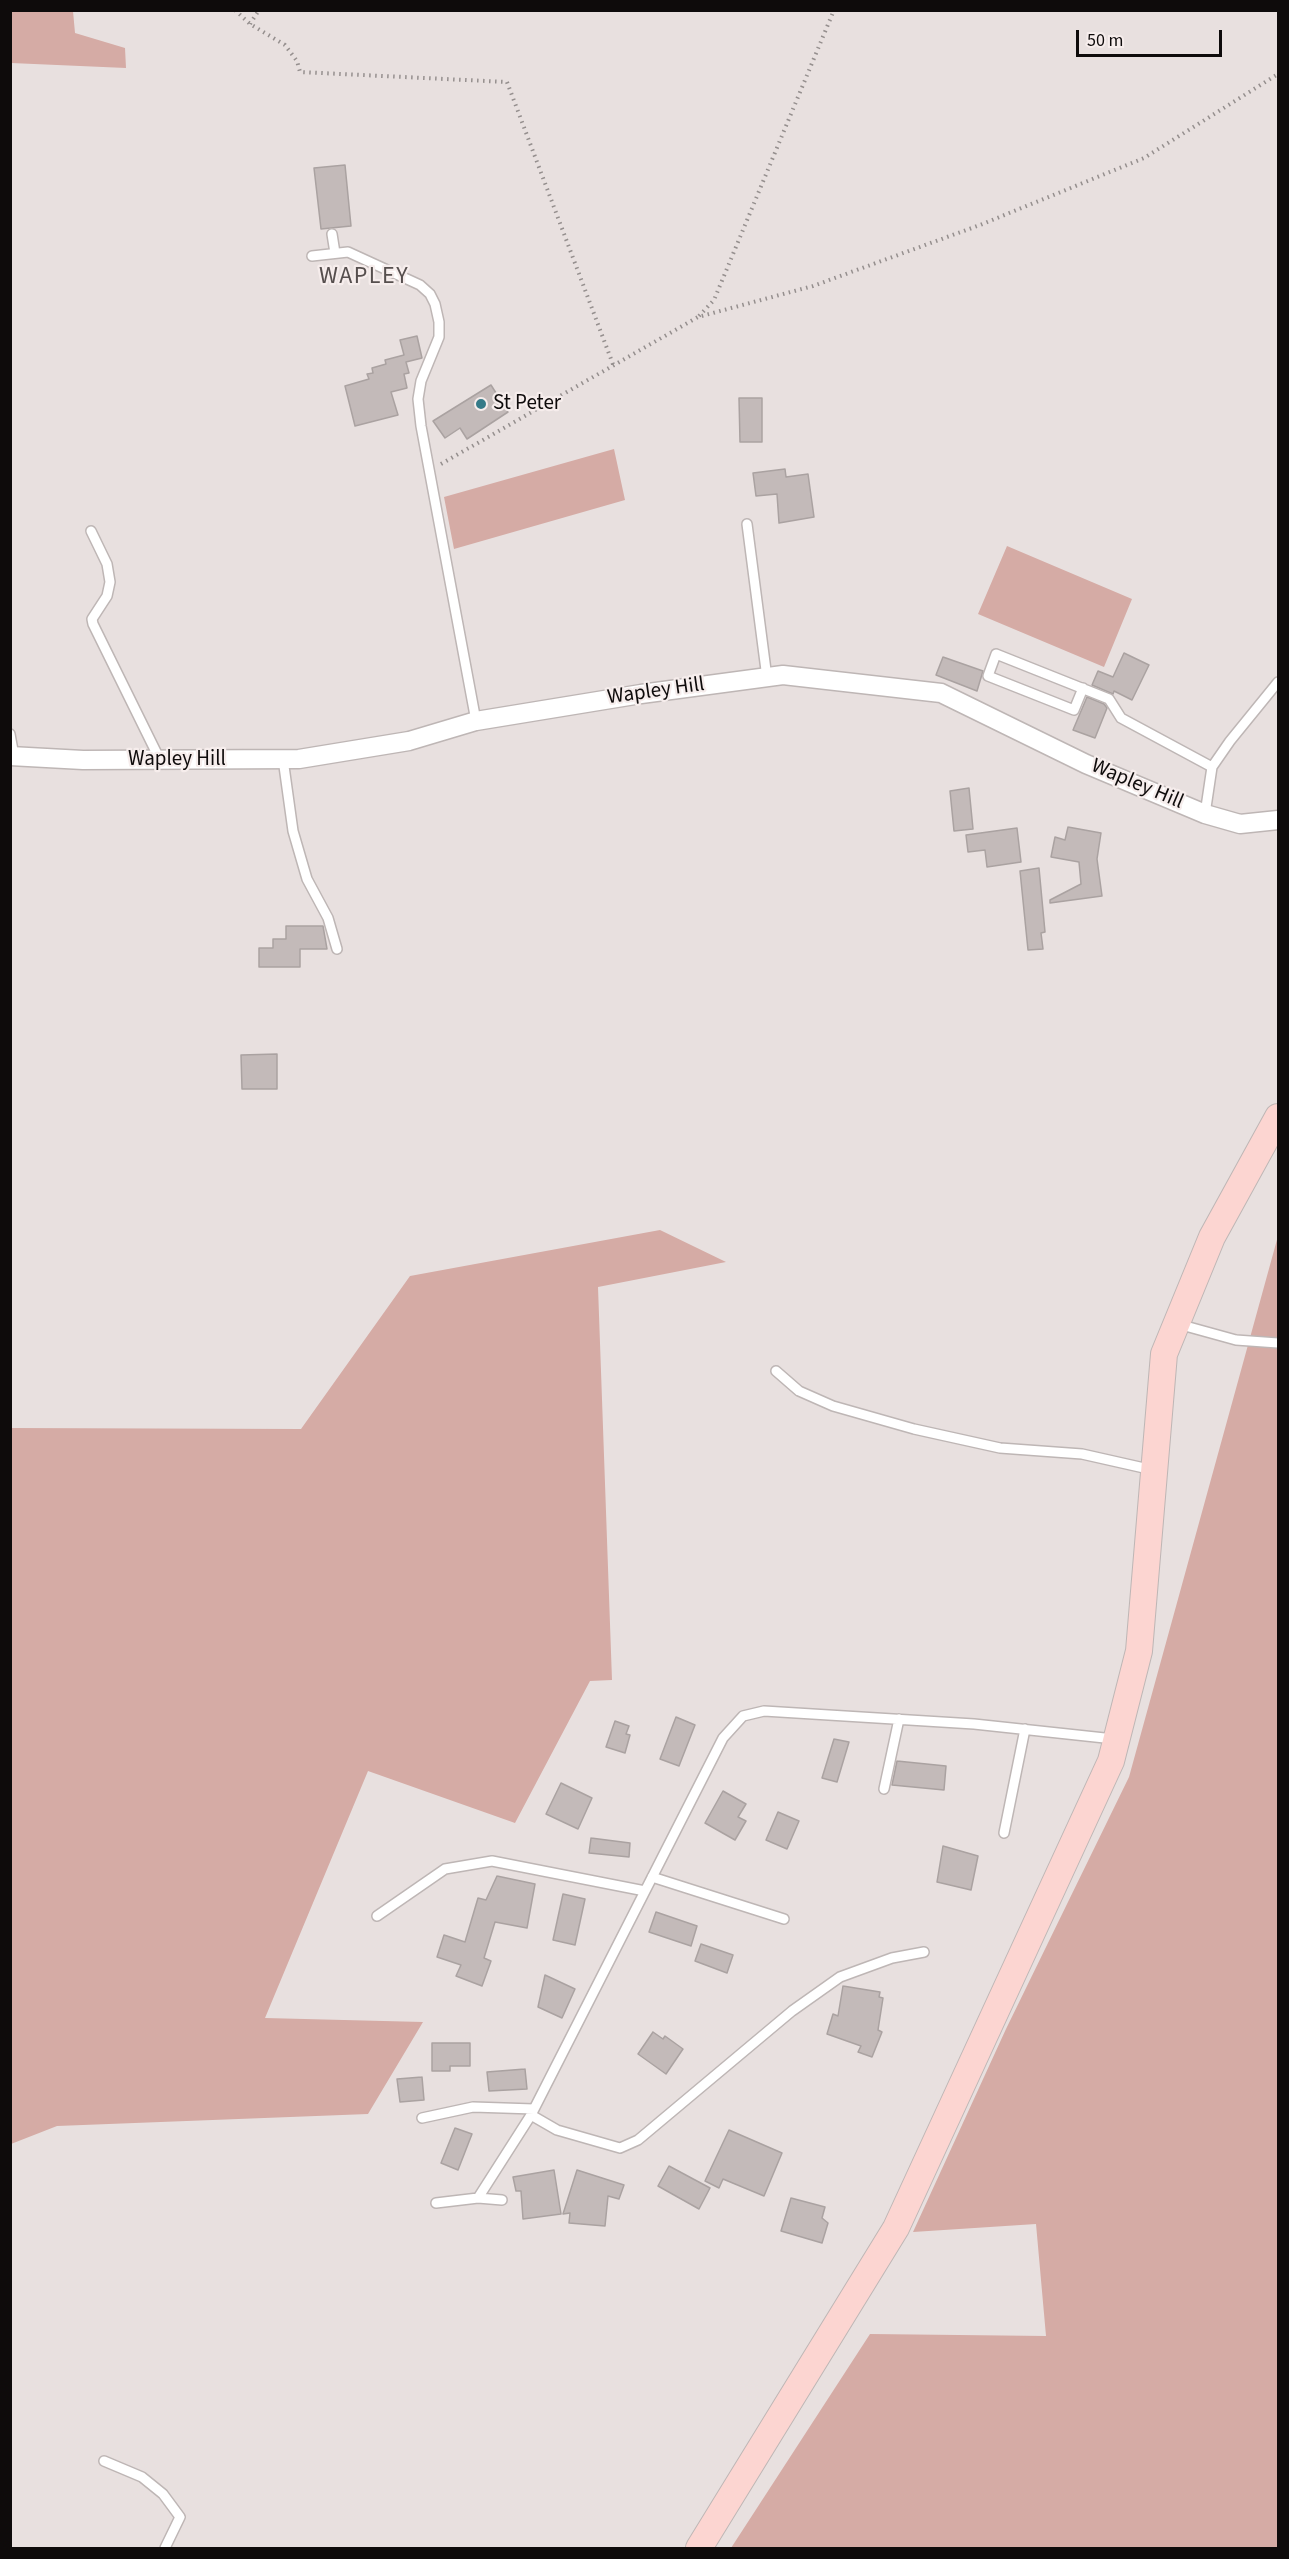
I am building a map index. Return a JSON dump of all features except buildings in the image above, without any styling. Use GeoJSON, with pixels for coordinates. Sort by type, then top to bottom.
{"type":"FeatureCollection","features":[{"type":"Feature","properties":{"kind":"main road"},"geometry":{"type":"LineString","coordinates":[[699,2548],[896,2228],[1111,1761],[1139,1651],[1164,1354],[1212,1237],[1278,1117]]}},
{"type":"Feature","properties":{"kind":"street","name":"Wapley Hill"},"geometry":{"type":"LineString","coordinates":[[12,756],[83,760],[299,759],[409,741],[476,721],[641,694],[783,675],[941,693],[1086,764],[1205,814],[1240,824],[1278,820]]}},
{"type":"Feature","properties":{"kind":"lane"},"geometry":{"type":"LineString","coordinates":[[332,234],[335,253]]}},
{"type":"Feature","properties":{"kind":"lane"},"geometry":{"type":"LineString","coordinates":[[312,256],[348,252],[420,285],[430,294],[435,304],[439,322],[439,337],[421,381],[418,399],[421,426],[476,721]]}},
{"type":"Feature","properties":{"kind":"lane"},"geometry":{"type":"LineString","coordinates":[[747,524],[767,678]]}},
{"type":"Feature","properties":{"kind":"lane"},"geometry":{"type":"LineString","coordinates":[[91,531],[107,564],[110,582],[107,596],[92,619],[93,624],[160,760]]}},
{"type":"Feature","properties":{"kind":"lane"},"geometry":{"type":"LineString","coordinates":[[1083,688],[1074,710],[988,676],[996,654],[1083,688],[1109,699],[1121,718],[1212,767]]}},
{"type":"Feature","properties":{"kind":"lane"},"geometry":{"type":"LineString","coordinates":[[1205,814],[1212,767],[1278,682]]}},
{"type":"Feature","properties":{"kind":"lane"},"geometry":{"type":"LineString","coordinates":[[10,734],[12,756]]}},
{"type":"Feature","properties":{"kind":"lane"},"geometry":{"type":"LineString","coordinates":[[283,759],[296,840],[307,879],[328,918],[337,949]]}},
{"type":"Feature","properties":{"kind":"lane"},"geometry":{"type":"LineString","coordinates":[[1177,1324],[1236,1340],[1278,1343]]}},
{"type":"Feature","properties":{"kind":"lane"},"geometry":{"type":"LineString","coordinates":[[776,1371],[799,1391],[833,1406],[914,1429],[1000,1448],[1082,1455],[1155,1470]]}},
{"type":"Feature","properties":{"kind":"lane"},"geometry":{"type":"LineString","coordinates":[[478,2198],[533,2112],[723,1738],[743,1716],[764,1711],[899,1719],[1117,1739]]}},
{"type":"Feature","properties":{"kind":"lane"},"geometry":{"type":"LineString","coordinates":[[884,1789],[899,1719]]}},
{"type":"Feature","properties":{"kind":"lane"},"geometry":{"type":"LineString","coordinates":[[1005,1833],[1025,1729]]}},
{"type":"Feature","properties":{"kind":"lane"},"geometry":{"type":"LineString","coordinates":[[377,1916],[445,1869],[492,1861],[645,1891]]}},
{"type":"Feature","properties":{"kind":"lane"},"geometry":{"type":"LineString","coordinates":[[652,1877],[784,1919]]}},
{"type":"Feature","properties":{"kind":"lane"},"geometry":{"type":"LineString","coordinates":[[422,2118],[473,2107],[533,2112],[557,2130],[620,2148],[638,2140],[792,2011],[840,1977],[892,1958],[924,1952]]}},
{"type":"Feature","properties":{"kind":"lane"},"geometry":{"type":"LineString","coordinates":[[436,2203],[478,2198],[502,2200]]}},
{"type":"Feature","properties":{"kind":"lane"},"geometry":{"type":"LineString","coordinates":[[104,2461],[142,2477],[163,2494],[180,2517],[165,2548]]}},
{"type":"Feature","properties":{"kind":"path"},"geometry":{"type":"LineString","coordinates":[[235,10],[250,24],[285,45],[297,61],[300,72],[507,82],[614,367]]}},
{"type":"Feature","properties":{"kind":"path"},"geometry":{"type":"LineString","coordinates":[[250,24],[259,10]]}},
{"type":"Feature","properties":{"kind":"path"},"geometry":{"type":"LineString","coordinates":[[698,317],[714,300],[834,10]]}},
{"type":"Feature","properties":{"kind":"path"},"geometry":{"type":"LineString","coordinates":[[430,470],[698,317],[813,286],[980,225],[1144,158],[1278,74]]}},
{"type":"Feature","properties":{"kind":"shaded area"},"geometry":{"type":"Polygon","coordinates":[[[11,11],[73,11],[75,33],[125,48],[126,68],[11,63],[11,11]]]}},
{"type":"Feature","properties":{"kind":"shaded area"},"geometry":{"type":"Polygon","coordinates":[[[614,449],[625,500],[454,549],[444,497],[614,449]]]}},
{"type":"Feature","properties":{"kind":"shaded area"},"geometry":{"type":"Polygon","coordinates":[[[1007,546],[1132,599],[1104,667],[978,614],[1007,546]]]}},
{"type":"Feature","properties":{"kind":"shaded area"},"geometry":{"type":"Polygon","coordinates":[[[660,1230],[726,1262],[598,1287],[612,1680],[590,1681],[515,1823],[368,1771],[265,2018],[423,2022],[368,2114],[57,2126],[11,2144],[11,1428],[301,1429],[410,1276],[660,1230]]]}},
{"type":"Feature","properties":{"kind":"shaded area"},"geometry":{"type":"Polygon","coordinates":[[[1278,1236],[1278,2548],[731,2548],[870,2334],[1046,2336],[1036,2224],[913,2232],[1006,2029],[1129,1777],[1278,1236]]]}},
{"type":"Feature","properties":{"kind":"place","name":"St Peter"},"geometry":{"type":"Point","coordinates":[481,404]}},
{"type":"Feature","properties":{"kind":"district","name":"WAPLEY"},"geometry":{"type":"Point","coordinates":[364,278]}}]}
